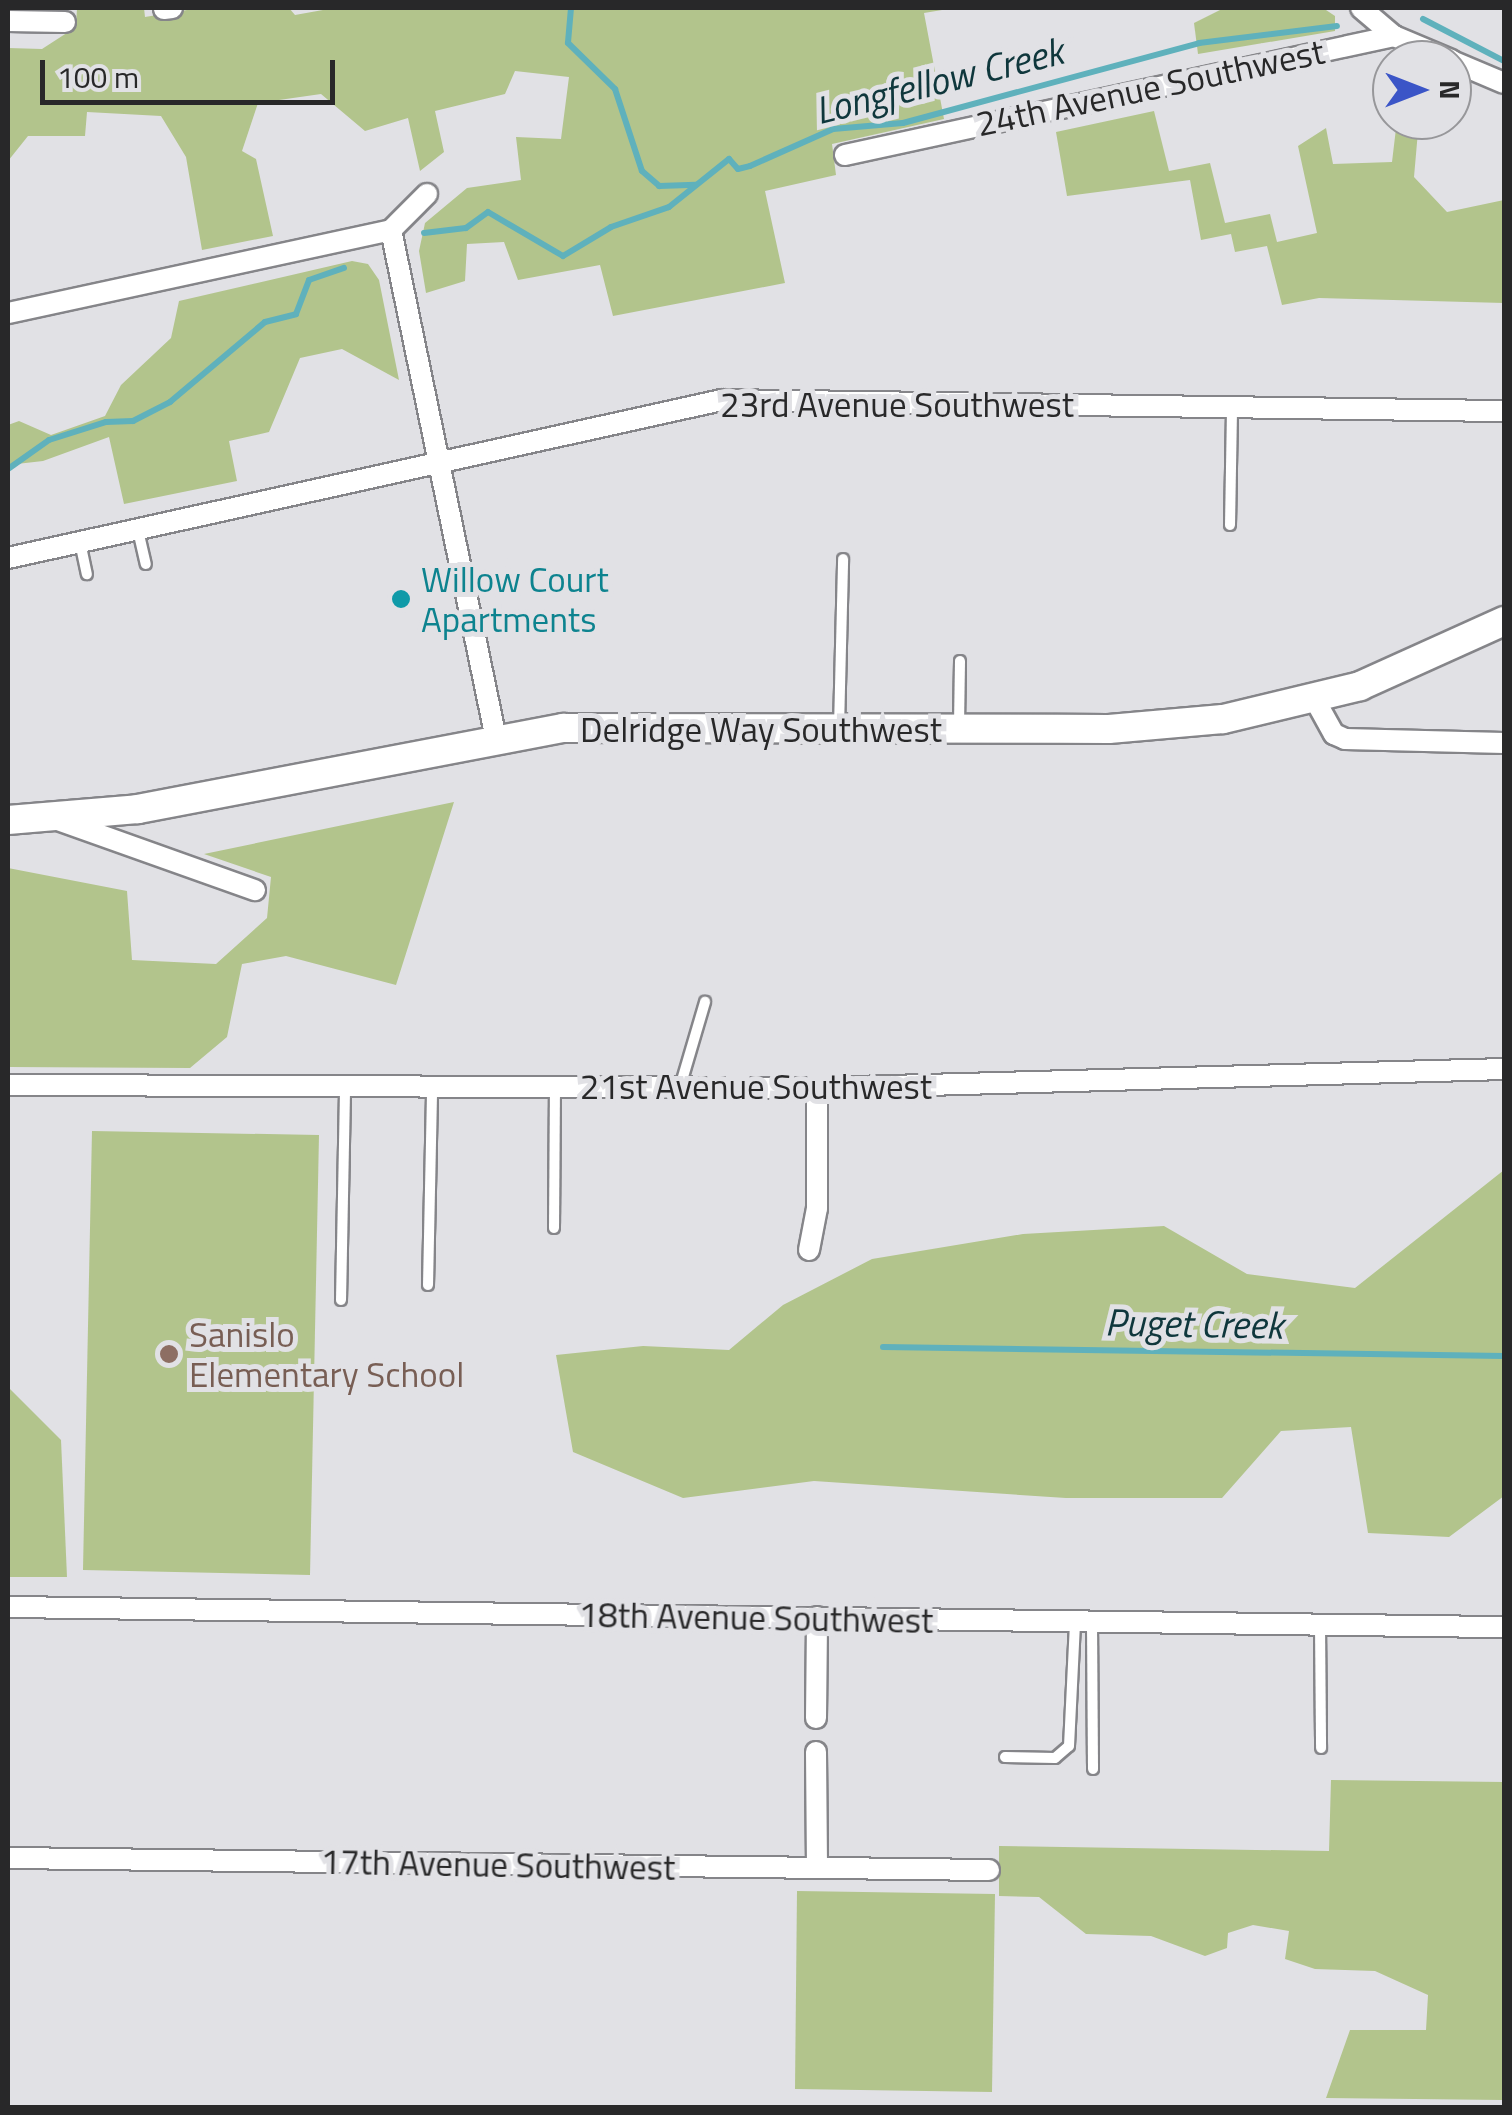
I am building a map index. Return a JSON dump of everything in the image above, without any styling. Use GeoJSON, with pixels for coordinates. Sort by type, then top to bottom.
{"type":"FeatureCollection","features":[{"type":"Feature","properties":{"kind":"main road","name":"Delridge Way Southwest"},"geometry":{"type":"LineString","coordinates":[[8,820],[58,820],[563,728],[839,732],[1154,728],[1315,700],[1432,658],[1504,621]]}},
{"type":"Feature","properties":{"kind":"street"},"geometry":{"type":"LineString","coordinates":[[164,9],[172,8]]}},
{"type":"Feature","properties":{"kind":"street"},"geometry":{"type":"LineString","coordinates":[[1362,8],[1404,40]]}},
{"type":"Feature","properties":{"kind":"street"},"geometry":{"type":"LineString","coordinates":[[8,21],[65,22]]}},
{"type":"Feature","properties":{"kind":"street","name":"24th Avenue Southwest"},"geometry":{"type":"LineString","coordinates":[[845,155],[1394,36]]}},
{"type":"Feature","properties":{"kind":"street"},"geometry":{"type":"LineString","coordinates":[[1472,69],[1504,83]]}},
{"type":"Feature","properties":{"kind":"street"},"geometry":{"type":"LineString","coordinates":[[8,313],[391,230],[427,194]]}},
{"type":"Feature","properties":{"kind":"street"},"geometry":{"type":"LineString","coordinates":[[391,230],[496,738]]}},
{"type":"Feature","properties":{"kind":"street","name":"23rd Avenue Southwest"},"geometry":{"type":"LineString","coordinates":[[8,558],[137,526],[722,400],[1504,411]]}},
{"type":"Feature","properties":{"kind":"street"},"geometry":{"type":"LineString","coordinates":[[1315,700],[1334,734],[1345,739],[1504,744]]}},
{"type":"Feature","properties":{"kind":"street"},"geometry":{"type":"LineString","coordinates":[[58,820],[255,890]]}},
{"type":"Feature","properties":{"kind":"street","name":"21st Avenue Southwest"},"geometry":{"type":"LineString","coordinates":[[8,1085],[817,1088],[1504,1069]]}},
{"type":"Feature","properties":{"kind":"street"},"geometry":{"type":"LineString","coordinates":[[809,1250],[817,1208],[817,1088]]}},
{"type":"Feature","properties":{"kind":"street","name":"18th Avenue Southwest"},"geometry":{"type":"LineString","coordinates":[[8,1607],[1504,1627]]}},
{"type":"Feature","properties":{"kind":"street"},"geometry":{"type":"LineString","coordinates":[[816,1718],[817,1617]]}},
{"type":"Feature","properties":{"kind":"street"},"geometry":{"type":"LineString","coordinates":[[816,1752],[817,1868]]}},
{"type":"Feature","properties":{"kind":"street","name":"17th Avenue Southwest"},"geometry":{"type":"LineString","coordinates":[[8,1858],[989,1870]]}},
{"type":"Feature","properties":{"kind":"lane"},"geometry":{"type":"LineString","coordinates":[[1230,525],[1232,406]]}},
{"type":"Feature","properties":{"kind":"lane"},"geometry":{"type":"LineString","coordinates":[[137,526],[146,564]]}},
{"type":"Feature","properties":{"kind":"lane"},"geometry":{"type":"LineString","coordinates":[[80,541],[87,574]]}},
{"type":"Feature","properties":{"kind":"lane"},"geometry":{"type":"LineString","coordinates":[[839,732],[843,559]]}},
{"type":"Feature","properties":{"kind":"lane"},"geometry":{"type":"LineString","coordinates":[[959,730],[960,661]]}},
{"type":"Feature","properties":{"kind":"lane"},"geometry":{"type":"LineString","coordinates":[[680,1088],[705,1002]]}},
{"type":"Feature","properties":{"kind":"lane"},"geometry":{"type":"LineString","coordinates":[[341,1300],[345,1086]]}},
{"type":"Feature","properties":{"kind":"lane"},"geometry":{"type":"LineString","coordinates":[[428,1285],[432,1086]]}},
{"type":"Feature","properties":{"kind":"lane"},"geometry":{"type":"LineString","coordinates":[[554,1228],[555,1087]]}},
{"type":"Feature","properties":{"kind":"lane"},"geometry":{"type":"LineString","coordinates":[[1006,1757],[1054,1758],[1069,1746],[1083,1623]]}},
{"type":"Feature","properties":{"kind":"lane"},"geometry":{"type":"LineString","coordinates":[[1083,1623],[1093,1769]]}},
{"type":"Feature","properties":{"kind":"lane"},"geometry":{"type":"LineString","coordinates":[[1320,1624],[1321,1748]]}},
{"type":"Feature","properties":{"kind":"green space"},"geometry":{"type":"Polygon","coordinates":[[[77,8],[144,8],[145,17],[199,8],[289,8],[295,15],[334,8],[954,8],[924,13],[944,119],[832,144],[836,175],[765,191],[785,283],[613,316],[600,265],[518,280],[504,242],[467,244],[465,281],[426,293],[419,251],[425,223],[467,188],[521,180],[516,137],[561,139],[569,77],[515,71],[505,94],[435,111],[444,152],[420,171],[408,118],[365,131],[321,94],[258,103],[242,151],[256,159],[273,236],[202,250],[186,157],[161,116],[87,112],[85,136],[28,136],[8,161],[8,48],[42,49],[76,27],[77,8]]]}},
{"type":"Feature","properties":{"kind":"green space"},"geometry":{"type":"Polygon","coordinates":[[[1224,8],[1323,8],[1335,16],[1335,31],[1198,54],[1194,23],[1224,8]]]}},
{"type":"Feature","properties":{"kind":"green space"},"geometry":{"type":"Polygon","coordinates":[[[1154,111],[1169,171],[1210,163],[1225,223],[1270,214],[1277,242],[1317,233],[1298,146],[1326,128],[1333,164],[1392,162],[1395,140],[1417,140],[1414,177],[1447,212],[1504,200],[1504,303],[1319,298],[1282,305],[1267,246],[1235,252],[1231,234],[1201,240],[1190,180],[1067,196],[1056,132],[1154,111]]]}},
{"type":"Feature","properties":{"kind":"green space"},"geometry":{"type":"Polygon","coordinates":[[[352,261],[368,264],[379,280],[399,380],[342,349],[300,358],[269,432],[229,441],[237,481],[124,504],[109,437],[43,461],[8,465],[8,425],[19,421],[51,435],[105,416],[121,385],[171,338],[179,301],[352,261]]]}},
{"type":"Feature","properties":{"kind":"green space"},"geometry":{"type":"Polygon","coordinates":[[[454,802],[396,985],[286,956],[242,964],[227,1037],[190,1068],[8,1067],[8,868],[127,891],[132,960],[216,964],[267,918],[271,877],[204,854],[454,802]]]}},
{"type":"Feature","properties":{"kind":"green space","name":"Sanislo Elementary School"},"geometry":{"type":"Polygon","coordinates":[[[92,1131],[319,1135],[310,1575],[83,1570],[92,1131]]]}},
{"type":"Feature","properties":{"kind":"green space"},"geometry":{"type":"Polygon","coordinates":[[[1504,1170],[1504,1496],[1449,1537],[1368,1533],[1351,1427],[1281,1431],[1222,1498],[1066,1498],[814,1481],[683,1498],[573,1452],[556,1355],[643,1346],[729,1350],[783,1305],[872,1259],[1023,1234],[1164,1226],[1247,1274],[1355,1288],[1504,1170]]]}},
{"type":"Feature","properties":{"kind":"green space"},"geometry":{"type":"Polygon","coordinates":[[[8,1387],[61,1440],[67,1577],[8,1577],[8,1387]]]}},
{"type":"Feature","properties":{"kind":"green space"},"geometry":{"type":"Polygon","coordinates":[[[1331,1780],[1504,1782],[1503,2100],[1326,2098],[1350,2030],[1426,2030],[1428,1995],[1375,1971],[1315,1969],[1285,1959],[1289,1931],[1253,1925],[1228,1933],[1227,1948],[1205,1956],[1151,1936],[1086,1934],[1039,1897],[999,1896],[999,1846],[1329,1851],[1331,1780]]]}},
{"type":"Feature","properties":{"kind":"green space"},"geometry":{"type":"Polygon","coordinates":[[[797,1891],[995,1894],[992,2092],[795,2089],[797,1891]]]}},
{"type":"Feature","properties":{"kind":"waterway"},"geometry":{"type":"LineString","coordinates":[[571,8],[568,43],[615,89],[642,171],[659,186],[696,185]]}},
{"type":"Feature","properties":{"kind":"waterway","name":"Longfellow Creek"},"geometry":{"type":"LineString","coordinates":[[1423,19],[1504,61]]}},
{"type":"Feature","properties":{"kind":"waterway","name":"Longfellow Creek"},"geometry":{"type":"LineString","coordinates":[[424,233],[466,228],[488,212],[563,256],[611,227],[669,207],[729,159],[738,169],[833,129],[903,123],[1199,43],[1337,26]]}},
{"type":"Feature","properties":{"kind":"waterway","name":"Longfellow Creek"},"geometry":{"type":"LineString","coordinates":[[8,469],[49,440],[106,422],[133,421],[170,402],[265,322],[296,314],[309,280],[344,268]]}},
{"type":"Feature","properties":{"kind":"waterway","name":"Puget Creek"},"geometry":{"type":"LineString","coordinates":[[883,1347],[1504,1356]]}},
{"type":"Feature","properties":{"kind":"place","name":"Willow Court Apartments"},"geometry":{"type":"Point","coordinates":[401,599]}},
{"type":"Feature","properties":{"kind":"place","name":"Sanislo Elementary School"},"geometry":{"type":"Point","coordinates":[169,1354]}}]}
